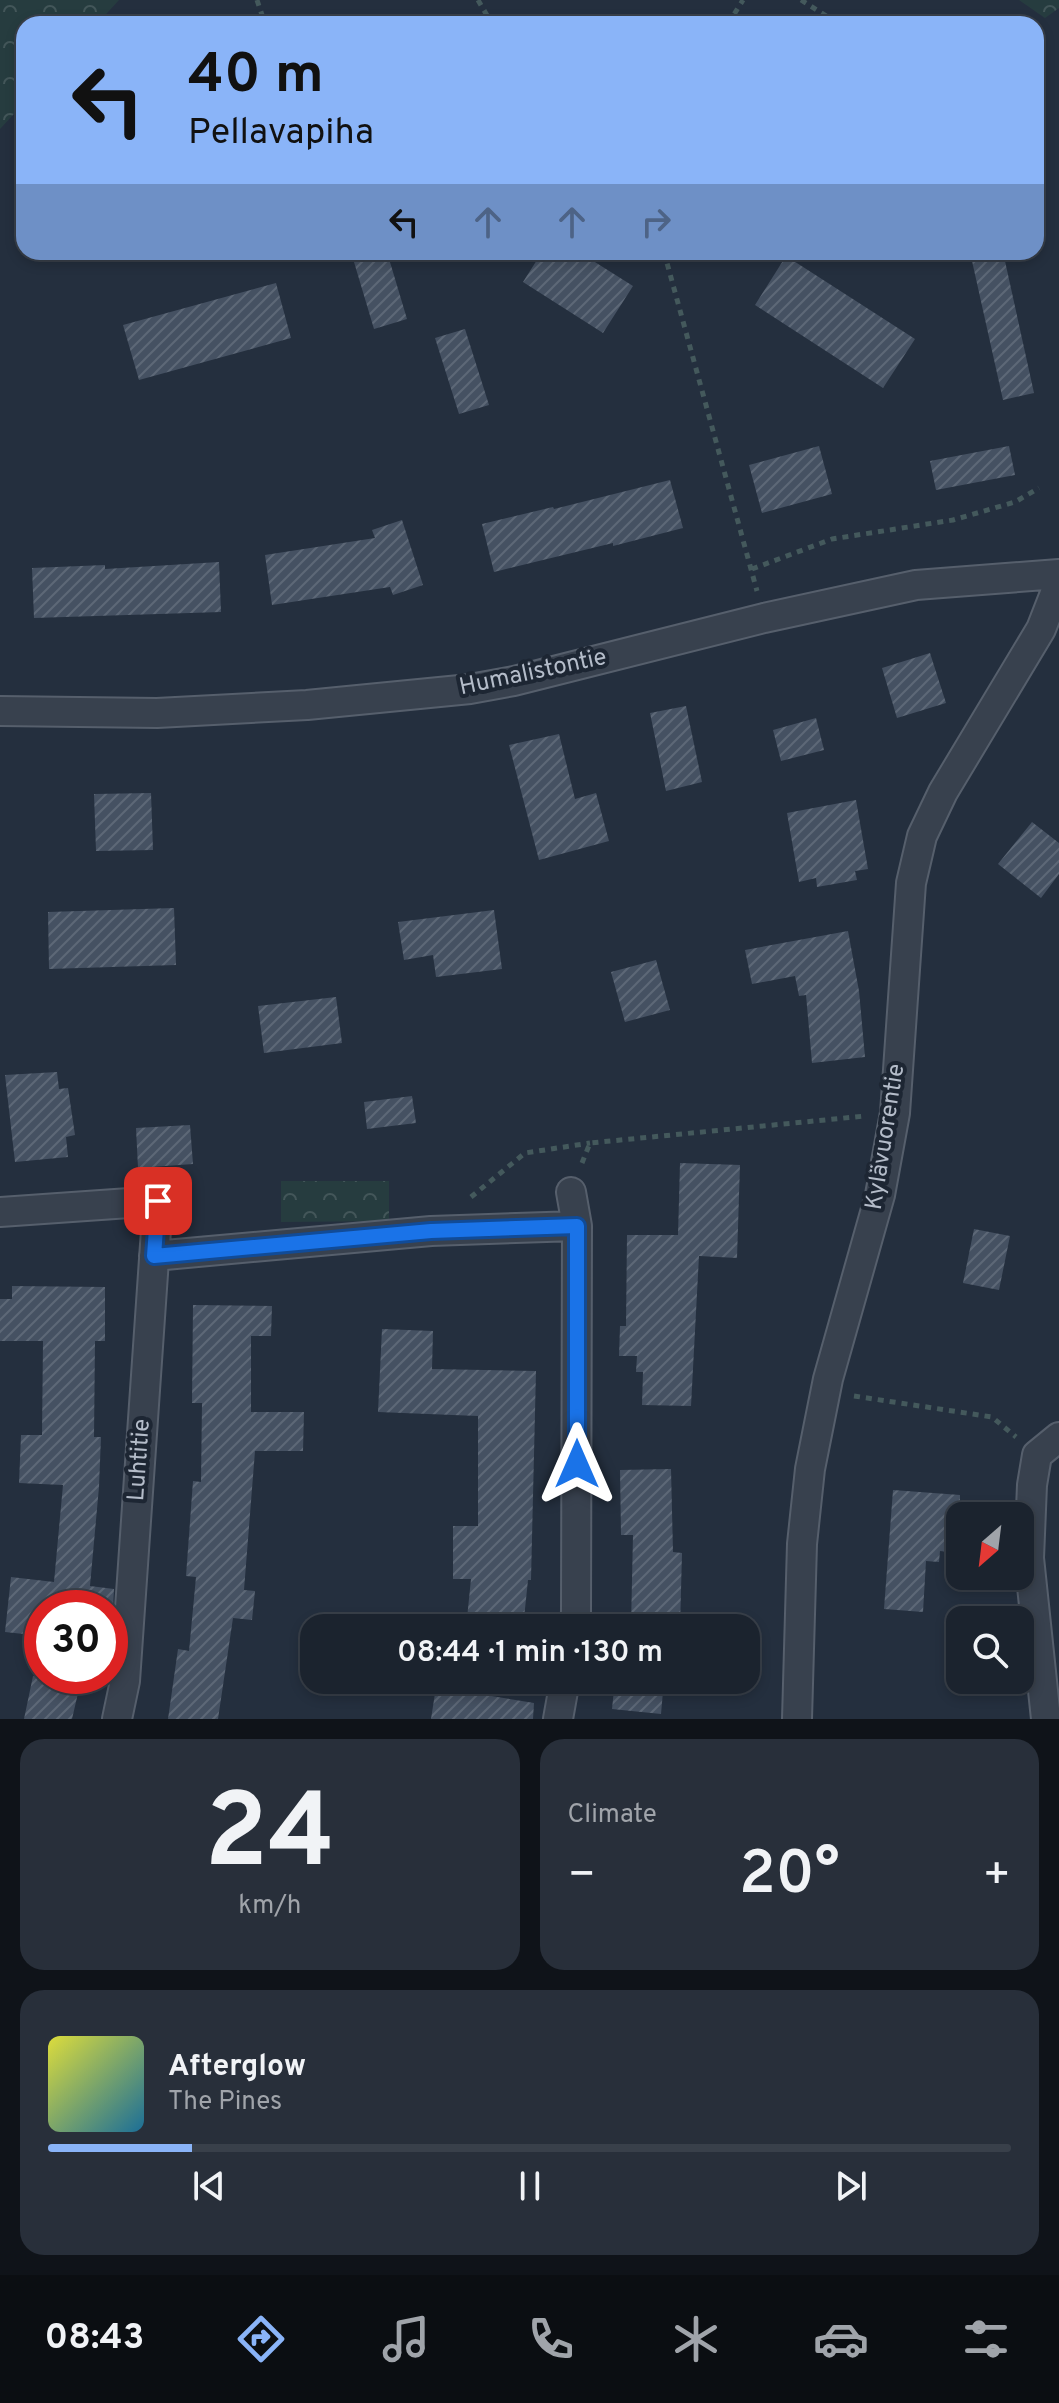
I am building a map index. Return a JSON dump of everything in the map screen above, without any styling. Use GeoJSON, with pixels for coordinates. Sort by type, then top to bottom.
{"type":"FeatureCollection","features":[{"type":"Feature","properties":{"kind":"street","name":"Humalistontie"},"geometry":{"type":"LineString","coordinates":[[0,711],[157,713],[307,705],[470,689],[916,585],[1059,574]]}},
{"type":"Feature","properties":{"kind":"street","name":"Kylävuorentie"},"geometry":{"type":"LineString","coordinates":[[797,1719],[802,1544],[810,1469],[826,1392],[880,1195],[895,1113],[911,883],[922,836],[943,792],[1041,629],[1059,583]]}},
{"type":"Feature","properties":{"kind":"street"},"geometry":{"type":"LineString","coordinates":[[571,1192],[577,1226],[576,1614]]}},
{"type":"Feature","properties":{"kind":"street","name":"Luhtitie"},"geometry":{"type":"LineString","coordinates":[[0,1212],[158,1201],[125,1681],[117,1719]]}},
{"type":"Feature","properties":{"kind":"street"},"geometry":{"type":"LineString","coordinates":[[154,1256],[431,1231],[577,1226]]}},
{"type":"Feature","properties":{"kind":"street"},"geometry":{"type":"LineString","coordinates":[[1046,1719],[1029,1558],[1032,1485],[1048,1446]]}},
{"type":"Feature","properties":{"kind":"street"},"geometry":{"type":"LineString","coordinates":[[558,1719],[562,1694]]}},
{"type":"Feature","properties":{"kind":"path"},"geometry":{"type":"LineString","coordinates":[[801,0],[826,16]]}},
{"type":"Feature","properties":{"kind":"path"},"geometry":{"type":"LineString","coordinates":[[666,260],[764,618]]}},
{"type":"Feature","properties":{"kind":"path"},"geometry":{"type":"LineString","coordinates":[[752,569],[832,539],[953,520],[1015,502],[1039,488]]}},
{"type":"Feature","properties":{"kind":"path"},"geometry":{"type":"LineString","coordinates":[[431,1231],[525,1153],[590,1143],[895,1113]]}},
{"type":"Feature","properties":{"kind":"path"},"geometry":{"type":"LineString","coordinates":[[571,1192],[590,1143]]}},
{"type":"Feature","properties":{"kind":"path"},"geometry":{"type":"LineString","coordinates":[[826,1392],[992,1417],[1048,1446]]}},
{"type":"Feature","properties":{"kind":"green space"},"geometry":{"type":"Polygon","coordinates":[[[0,0],[119,0],[104,16],[16,16],[16,112],[0,129],[0,0]]]}},
{"type":"Feature","properties":{"kind":"green space"},"geometry":{"type":"Polygon","coordinates":[[[1019,0],[1059,0],[1059,8],[1045,18],[1019,0]]]}},
{"type":"Feature","properties":{"kind":"green space"},"geometry":{"type":"Polygon","coordinates":[[[281,1181],[389,1181],[389,1221],[281,1222],[281,1181]]]}},
{"type":"Feature","properties":{"kind":"building"},"geometry":{"type":"Polygon","coordinates":[[[353,260],[389,260],[407,319],[374,329],[353,260]]]}},
{"type":"Feature","properties":{"kind":"building"},"geometry":{"type":"Polygon","coordinates":[[[537,260],[592,260],[633,286],[603,333],[523,282],[537,260]]]}},
{"type":"Feature","properties":{"kind":"building"},"geometry":{"type":"Polygon","coordinates":[[[783,260],[792,260],[915,339],[883,388],[755,305],[783,260]]]}},
{"type":"Feature","properties":{"kind":"building"},"geometry":{"type":"Polygon","coordinates":[[[972,260],[1005,260],[1034,393],[1003,400],[972,260]]]}},
{"type":"Feature","properties":{"kind":"building"},"geometry":{"type":"Polygon","coordinates":[[[276,283],[291,338],[139,380],[123,325],[276,283]]]}},
{"type":"Feature","properties":{"kind":"building"},"geometry":{"type":"Polygon","coordinates":[[[465,329],[489,405],[459,414],[435,338],[465,329]]]}},
{"type":"Feature","properties":{"kind":"building"},"geometry":{"type":"Polygon","coordinates":[[[819,446],[832,494],[762,513],[749,465],[819,446]]]}},
{"type":"Feature","properties":{"kind":"building"},"geometry":{"type":"Polygon","coordinates":[[[1009,446],[1015,475],[936,490],[930,461],[1009,446]]]}},
{"type":"Feature","properties":{"kind":"building"},"geometry":{"type":"Polygon","coordinates":[[[670,480],[683,528],[494,572],[482,524],[670,480]]]}},
{"type":"Feature","properties":{"kind":"building"},"geometry":{"type":"Polygon","coordinates":[[[402,520],[423,585],[393,595],[390,587],[272,605],[265,555],[375,538],[372,530],[402,520]]]}},
{"type":"Feature","properties":{"kind":"building"},"geometry":{"type":"Polygon","coordinates":[[[219,562],[221,612],[34,618],[32,568],[105,565],[105,569],[219,562]]]}},
{"type":"Feature","properties":{"kind":"building"},"geometry":{"type":"Polygon","coordinates":[[[930,653],[946,703],[897,718],[882,668],[930,653]]]}},
{"type":"Feature","properties":{"kind":"building"},"geometry":{"type":"Polygon","coordinates":[[[686,706],[702,782],[666,791],[650,713],[686,706]]]}},
{"type":"Feature","properties":{"kind":"building"},"geometry":{"type":"Polygon","coordinates":[[[816,718],[824,750],[781,761],[773,730],[816,718]]]}},
{"type":"Feature","properties":{"kind":"building"},"geometry":{"type":"Polygon","coordinates":[[[559,734],[575,799],[596,793],[609,841],[539,860],[509,745],[559,734]]]}},
{"type":"Feature","properties":{"kind":"building"},"geometry":{"type":"Polygon","coordinates":[[[151,793],[153,850],[96,851],[94,794],[151,793]]]}},
{"type":"Feature","properties":{"kind":"building"},"geometry":{"type":"Polygon","coordinates":[[[856,800],[868,869],[855,871],[857,880],[817,887],[816,878],[799,882],[787,813],[856,800]]]}},
{"type":"Feature","properties":{"kind":"building"},"geometry":{"type":"Polygon","coordinates":[[[1032,822],[1059,843],[1059,874],[1041,898],[998,864],[1032,822]]]}},
{"type":"Feature","properties":{"kind":"building"},"geometry":{"type":"Polygon","coordinates":[[[174,908],[176,965],[49,969],[48,912],[174,908]]]}},
{"type":"Feature","properties":{"kind":"building"},"geometry":{"type":"Polygon","coordinates":[[[494,910],[502,969],[436,977],[433,955],[404,960],[398,922],[494,910]]]}},
{"type":"Feature","properties":{"kind":"building"},"geometry":{"type":"Polygon","coordinates":[[[848,931],[859,991],[865,1057],[812,1063],[806,995],[799,996],[795,976],[752,984],[745,950],[848,931]]]}},
{"type":"Feature","properties":{"kind":"building"},"geometry":{"type":"Polygon","coordinates":[[[656,960],[670,1010],[625,1022],[611,972],[656,960]]]}},
{"type":"Feature","properties":{"kind":"building"},"geometry":{"type":"Polygon","coordinates":[[[336,997],[342,1043],[264,1053],[258,1006],[336,997]]]}},
{"type":"Feature","properties":{"kind":"building"},"geometry":{"type":"Polygon","coordinates":[[[57,1072],[59,1089],[68,1088],[75,1135],[66,1137],[68,1157],[15,1162],[5,1075],[57,1072]]]}},
{"type":"Feature","properties":{"kind":"building"},"geometry":{"type":"Polygon","coordinates":[[[412,1096],[416,1123],[367,1129],[364,1102],[412,1096]]]}},
{"type":"Feature","properties":{"kind":"building"},"geometry":{"type":"Polygon","coordinates":[[[190,1125],[193,1164],[138,1168],[136,1128],[190,1125]]]}},
{"type":"Feature","properties":{"kind":"building"},"geometry":{"type":"Polygon","coordinates":[[[680,1163],[740,1165],[737,1258],[699,1256],[691,1406],[642,1405],[643,1372],[636,1372],[637,1356],[619,1356],[620,1326],[626,1326],[627,1235],[678,1235],[680,1163]]]}},
{"type":"Feature","properties":{"kind":"building"},"geometry":{"type":"Polygon","coordinates":[[[974,1229],[1010,1236],[999,1290],[963,1283],[974,1229]]]}},
{"type":"Feature","properties":{"kind":"building"},"geometry":{"type":"Polygon","coordinates":[[[12,1286],[105,1287],[105,1341],[95,1341],[94,1437],[101,1437],[90,1586],[114,1590],[24,1590],[24,1634],[5,1632],[11,1577],[54,1582],[63,1485],[19,1483],[21,1435],[42,1435],[43,1341],[0,1341],[0,1299],[12,1299],[12,1286]]]}},
{"type":"Feature","properties":{"kind":"building"},"geometry":{"type":"Polygon","coordinates":[[[193,1305],[272,1306],[271,1336],[251,1336],[251,1412],[304,1412],[303,1451],[255,1451],[244,1590],[255,1591],[252,1620],[233,1618],[218,1719],[168,1719],[178,1649],[189,1651],[196,1577],[186,1576],[193,1481],[201,1482],[202,1403],[192,1403],[193,1305]]]}},
{"type":"Feature","properties":{"kind":"building"},"geometry":{"type":"Polygon","coordinates":[[[382,1329],[433,1331],[432,1369],[536,1371],[531,1580],[528,1580],[524,1614],[467,1614],[471,1579],[453,1579],[453,1526],[478,1526],[478,1416],[378,1412],[382,1329]]]}},
{"type":"Feature","properties":{"kind":"building"},"geometry":{"type":"Polygon","coordinates":[[[671,1469],[673,1552],[682,1553],[680,1614],[631,1614],[633,1535],[621,1535],[620,1470],[671,1469]]]}},
{"type":"Feature","properties":{"kind":"building"},"geometry":{"type":"Polygon","coordinates":[[[893,1490],[960,1495],[960,1502],[946,1502],[946,1552],[940,1551],[939,1562],[926,1561],[923,1612],[884,1609],[893,1490]]]}},
{"type":"Feature","properties":{"kind":"building"},"geometry":{"type":"Polygon","coordinates":[[[29,1694],[78,1694],[72,1719],[24,1719],[29,1694]]]}},
{"type":"Feature","properties":{"kind":"building"},"geometry":{"type":"Polygon","coordinates":[[[435,1694],[479,1694],[534,1703],[533,1719],[431,1719],[435,1694]]]}},
{"type":"Feature","properties":{"kind":"building"},"geometry":{"type":"Polygon","coordinates":[[[614,1694],[663,1694],[661,1714],[612,1709],[614,1694]]]}},
{"type":"Feature","properties":{"kind":"route"},"geometry":{"type":"LineString","coordinates":[[158,1201],[154,1256],[431,1231],[577,1226],[577,1464]]}}]}
